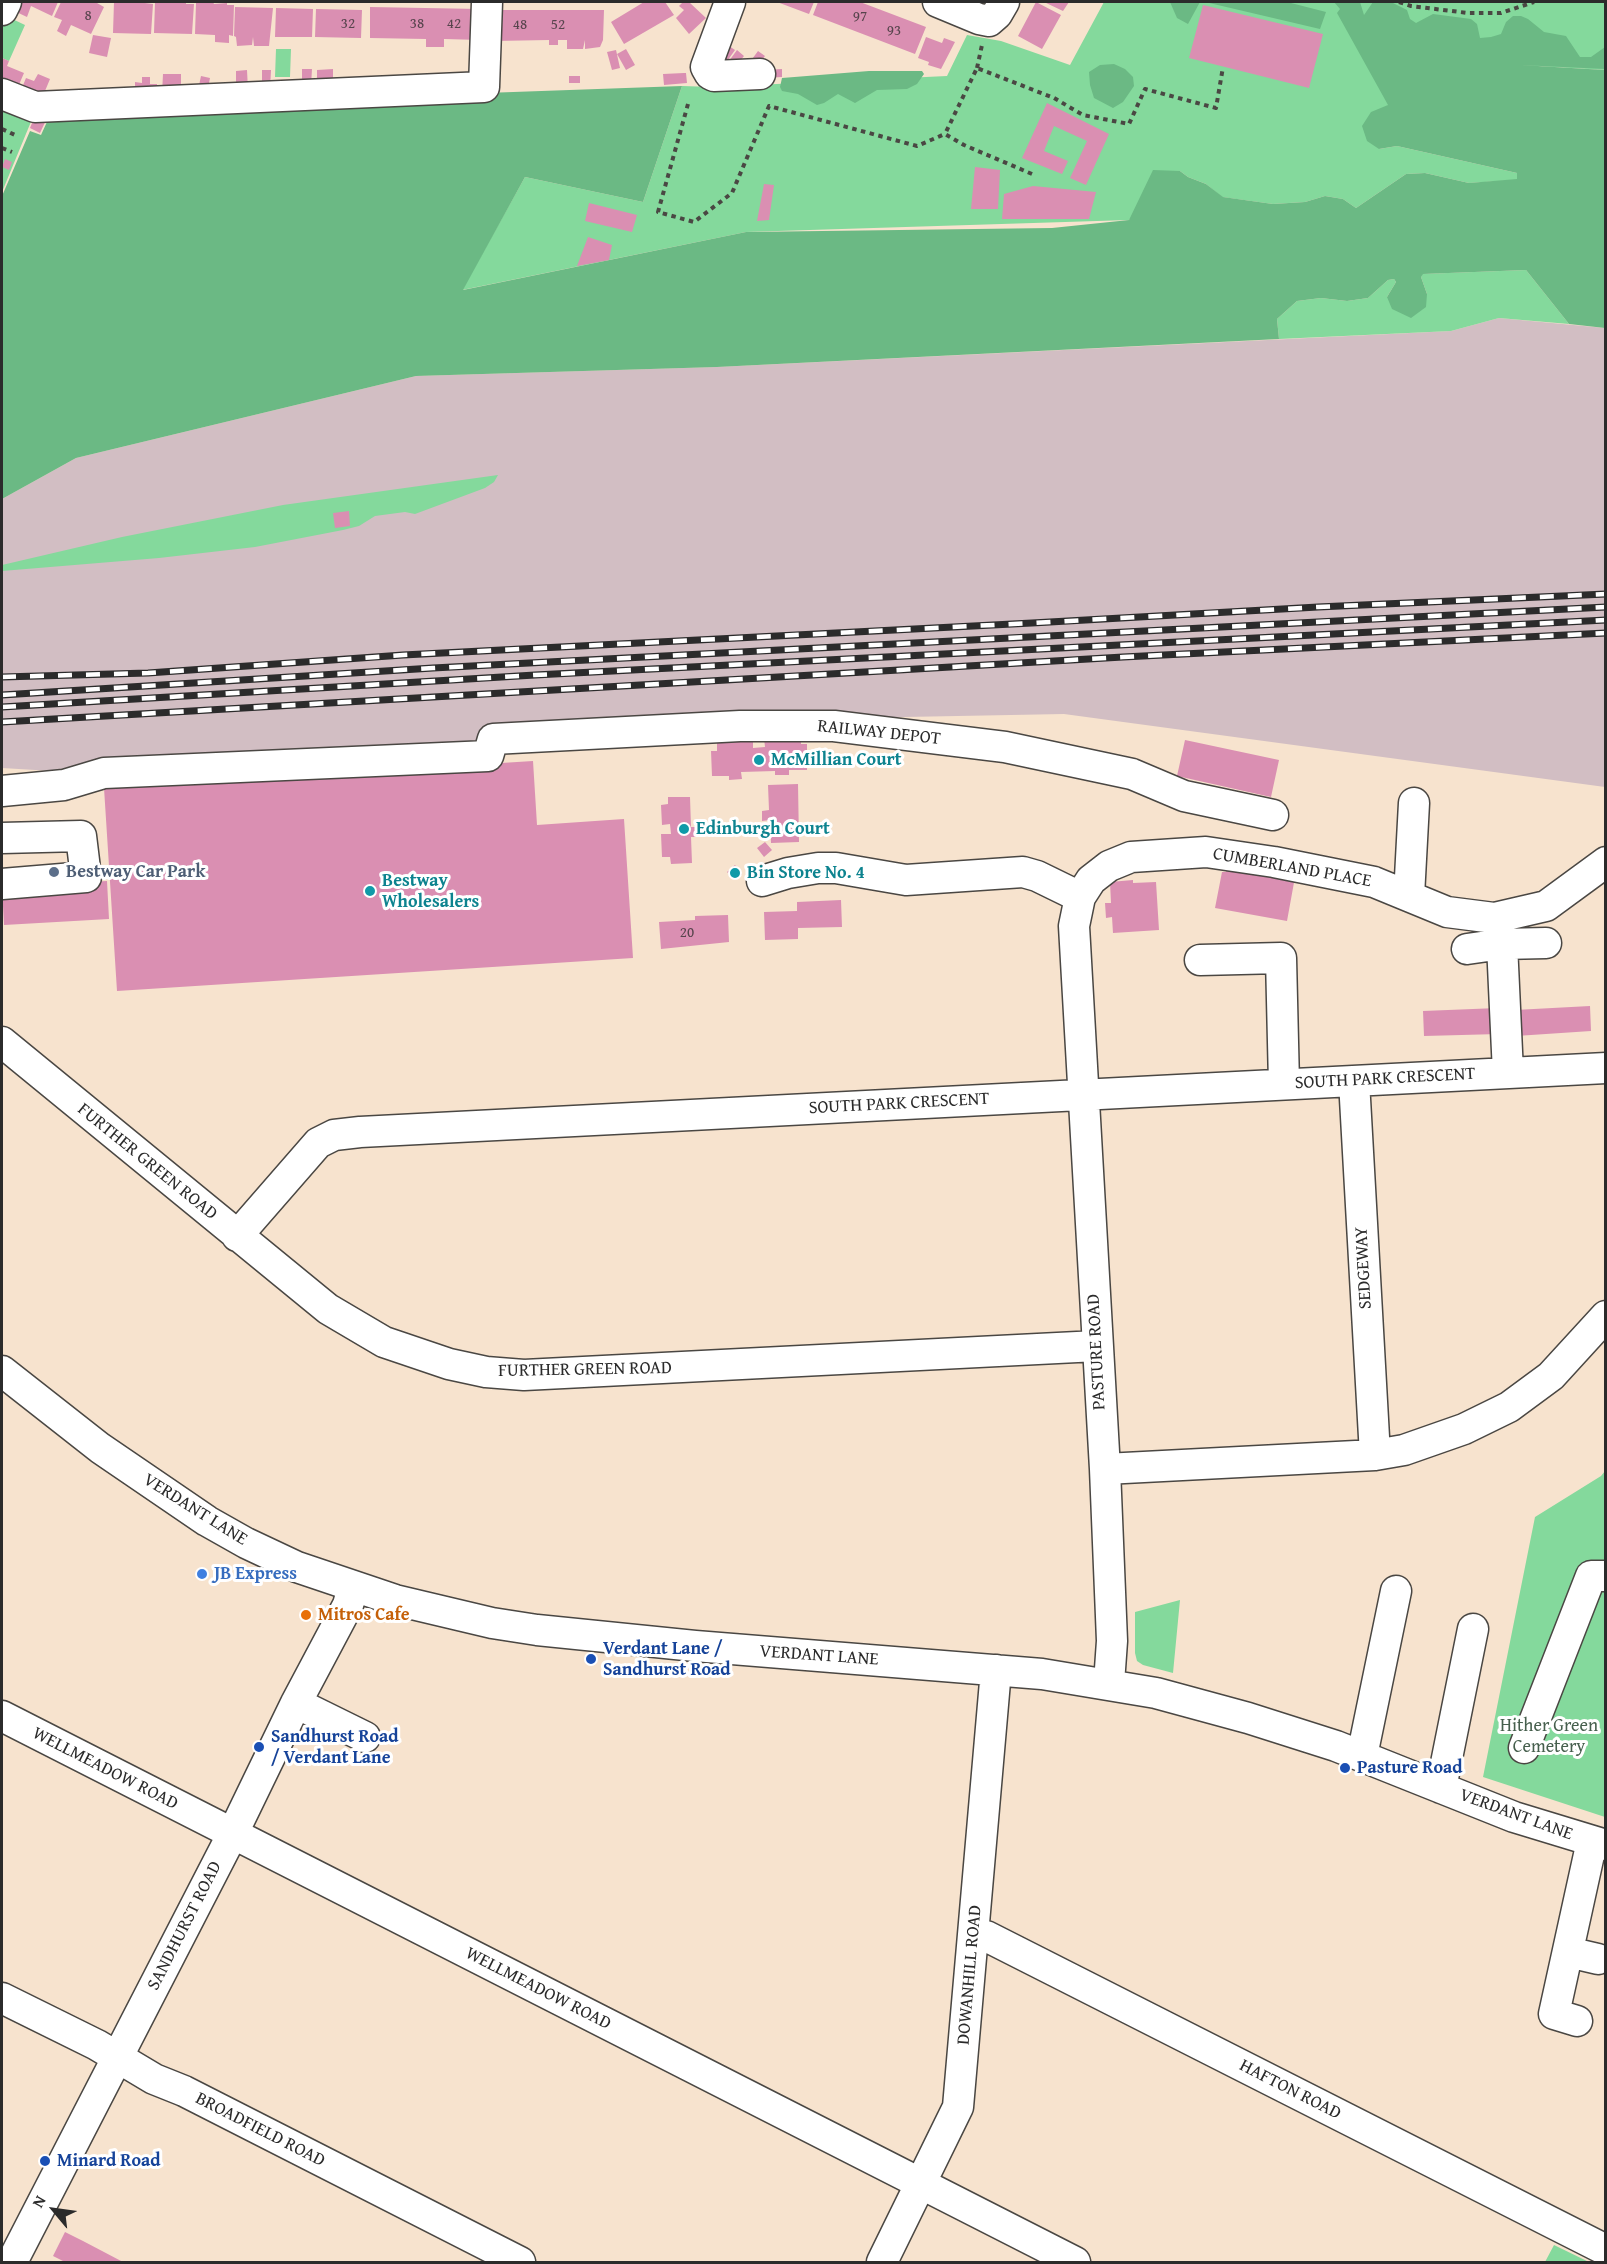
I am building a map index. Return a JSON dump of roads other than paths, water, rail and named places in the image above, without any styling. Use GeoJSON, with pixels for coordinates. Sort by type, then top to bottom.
{"type":"FeatureCollection","features":[{"type":"Feature","properties":{"kind":"street"},"geometry":{"type":"LineString","coordinates":[[2,10],[6,2]]}},
{"type":"Feature","properties":{"kind":"street"},"geometry":{"type":"LineString","coordinates":[[2,94],[35,107],[484,87],[487,2]]}},
{"type":"Feature","properties":{"kind":"street"},"geometry":{"type":"LineString","coordinates":[[730,2],[706,67],[714,76],[760,74]]}},
{"type":"Feature","properties":{"kind":"street"},"geometry":{"type":"LineString","coordinates":[[938,2],[979,20],[989,21],[997,14],[1004,2]]}},
{"type":"Feature","properties":{"kind":"street","name":"RAILWAY DEPOT"},"geometry":{"type":"LineString","coordinates":[[2,791],[64,785],[104,773],[488,756],[493,739],[740,726],[834,726],[1005,747],[1132,774],[1184,796],[1273,815]]}},
{"type":"Feature","properties":{"kind":"street"},"geometry":{"type":"LineString","coordinates":[[1409,896],[1414,803]]}},
{"type":"Feature","properties":{"kind":"street"},"geometry":{"type":"LineString","coordinates":[[2,838],[81,836],[86,877],[2,884]]}},
{"type":"Feature","properties":{"kind":"street","name":"CUMBERLAND PLACE"},"geometry":{"type":"LineString","coordinates":[[1083,1093],[1074,927],[1080,897],[1091,880],[1108,866],[1131,857],[1206,852],[1274,862],[1374,882],[1447,912],[1494,918],[1546,906],[1605,862]]}},
{"type":"Feature","properties":{"kind":"street"},"geometry":{"type":"LineString","coordinates":[[762,881],[788,873],[836,868],[906,880],[1023,872],[1037,876],[1080,897]]}},
{"type":"Feature","properties":{"kind":"street"},"geometry":{"type":"LineString","coordinates":[[1467,949],[1502,944],[1546,943]]}},
{"type":"Feature","properties":{"kind":"street"},"geometry":{"type":"LineString","coordinates":[[1502,944],[1508,1073]]}},
{"type":"Feature","properties":{"kind":"street"},"geometry":{"type":"LineString","coordinates":[[1200,960],[1281,958],[1284,1084]]}},
{"type":"Feature","properties":{"kind":"street","name":"FURTHER GREEN ROAD"},"geometry":{"type":"LineString","coordinates":[[2,1042],[328,1309],[384,1342],[417,1355],[486,1372],[524,1375],[1097,1346]]}},
{"type":"Feature","properties":{"kind":"street","name":"SOUTH PARK CRESCENT"},"geometry":{"type":"LineString","coordinates":[[237,1236],[303,1157],[318,1143],[334,1135],[1083,1093],[1605,1068]]}},
{"type":"Feature","properties":{"kind":"street","name":"SEDGEWAY"},"geometry":{"type":"LineString","coordinates":[[1354,1081],[1375,1455]]}},
{"type":"Feature","properties":{"kind":"street","name":"PASTURE ROAD"},"geometry":{"type":"LineString","coordinates":[[1083,1093],[1105,1469],[1112,1641],[1108,1683]]}},
{"type":"Feature","properties":{"kind":"street"},"geometry":{"type":"LineString","coordinates":[[1105,1469],[1375,1455],[1404,1450],[1490,1418],[1509,1407],[1551,1376],[1605,1316]]}},
{"type":"Feature","properties":{"kind":"street","name":"VERDANT LANE"},"geometry":{"type":"LineString","coordinates":[[2,1371],[100,1448],[207,1521],[246,1543],[297,1566],[353,1587],[441,1612],[537,1630],[695,1646],[1042,1674],[1156,1692],[1291,1731],[1362,1756],[1514,1816],[1599,1843]]}},
{"type":"Feature","properties":{"kind":"street"},"geometry":{"type":"LineString","coordinates":[[1524,1748],[1591,1576],[1605,1576]]}},
{"type":"Feature","properties":{"kind":"street","name":"SANDHURST ROAD"},"geometry":{"type":"LineString","coordinates":[[12,2262],[233,1833],[296,1703],[348,1605],[353,1587]]}},
{"type":"Feature","properties":{"kind":"street"},"geometry":{"type":"LineString","coordinates":[[1362,1756],[1396,1591]]}},
{"type":"Feature","properties":{"kind":"street"},"geometry":{"type":"LineString","coordinates":[[1441,1788],[1473,1629]]}},
{"type":"Feature","properties":{"kind":"street","name":"DOWANHILL ROAD"},"geometry":{"type":"LineString","coordinates":[[882,2262],[958,2107],[996,1670]]}},
{"type":"Feature","properties":{"kind":"street"},"geometry":{"type":"LineString","coordinates":[[296,1703],[365,1737]]}},
{"type":"Feature","properties":{"kind":"street","name":"WELLMEADOW ROAD"},"geometry":{"type":"LineString","coordinates":[[2,1716],[1075,2262]]}},
{"type":"Feature","properties":{"kind":"street"},"geometry":{"type":"LineString","coordinates":[[1577,2021],[1554,2014],[1568,1952],[1599,1843]]}},
{"type":"Feature","properties":{"kind":"street","name":"HAFTON ROAD"},"geometry":{"type":"LineString","coordinates":[[973,1935],[986,1936],[1605,2250]]}},
{"type":"Feature","properties":{"kind":"street"},"geometry":{"type":"LineString","coordinates":[[1568,1952],[1598,1959]]}},
{"type":"Feature","properties":{"kind":"street","name":"BROADFIELD ROAD"},"geometry":{"type":"LineString","coordinates":[[2,1998],[118,2057],[154,2079],[184,2091],[520,2262]]}},
{"type":"Feature","properties":{"kind":"railway"},"geometry":{"type":"LineString","coordinates":[[2,677],[148,673],[403,655],[1606,594]]}},
{"type":"Feature","properties":{"kind":"railway"},"geometry":{"type":"LineString","coordinates":[[2,695],[433,668],[1606,607]]}},
{"type":"Feature","properties":{"kind":"railway"},"geometry":{"type":"LineString","coordinates":[[2,707],[535,675],[1606,620]]}},
{"type":"Feature","properties":{"kind":"railway"},"geometry":{"type":"LineString","coordinates":[[2,722],[1123,657],[1606,633]]}},
{"type":"Feature","properties":{"kind":"place","name":"McMillian Court"},"geometry":{"type":"Point","coordinates":[759,760]}},
{"type":"Feature","properties":{"kind":"place","name":"Edinburgh Court"},"geometry":{"type":"Point","coordinates":[684,829]}},
{"type":"Feature","properties":{"kind":"place","name":"Bestway Car Park"},"geometry":{"type":"Point","coordinates":[54,872]}},
{"type":"Feature","properties":{"kind":"place","name":"Bin Store No. 4"},"geometry":{"type":"Point","coordinates":[735,873]}},
{"type":"Feature","properties":{"kind":"place","name":"Bestway Wholesalers"},"geometry":{"type":"Point","coordinates":[370,891]}},
{"type":"Feature","properties":{"kind":"place","name":"JB Express"},"geometry":{"type":"Point","coordinates":[202,1574]}},
{"type":"Feature","properties":{"kind":"place","name":"Mitros Cafe"},"geometry":{"type":"Point","coordinates":[306,1615]}},
{"type":"Feature","properties":{"kind":"place","name":"Verdant Lane / Sandhurst Road"},"geometry":{"type":"Point","coordinates":[591,1659]}},
{"type":"Feature","properties":{"kind":"place","name":"Sandhurst Road / Verdant Lane"},"geometry":{"type":"Point","coordinates":[259,1747]}},
{"type":"Feature","properties":{"kind":"place","name":"Pasture Road"},"geometry":{"type":"Point","coordinates":[1345,1768]}},
{"type":"Feature","properties":{"kind":"place","name":"Minard Road"},"geometry":{"type":"Point","coordinates":[45,2161]}},
{"type":"Feature","properties":{"kind":"park label","name":"Hither Green Cemetery"},"geometry":{"type":"Point","coordinates":[1549,1736]}}]}
